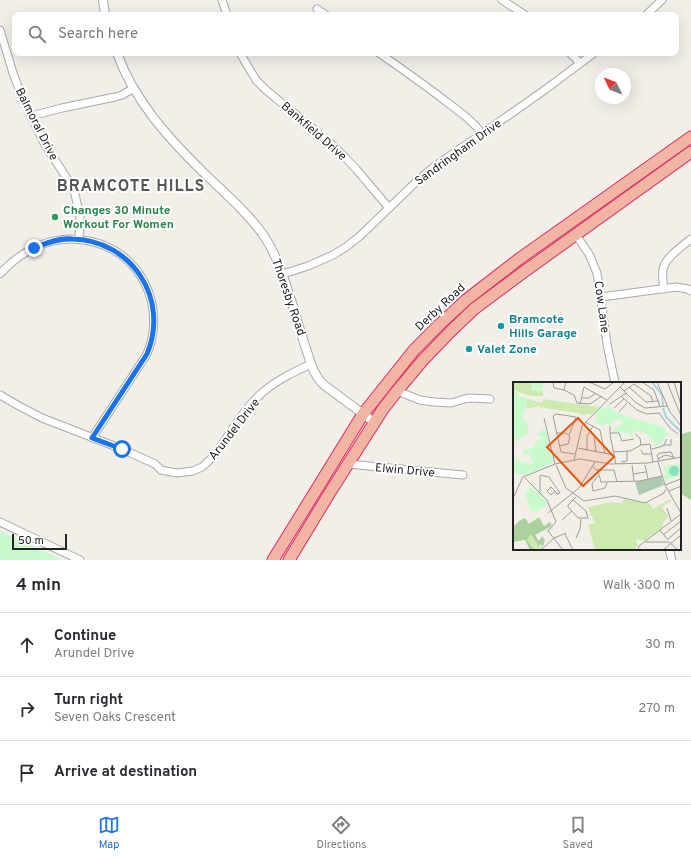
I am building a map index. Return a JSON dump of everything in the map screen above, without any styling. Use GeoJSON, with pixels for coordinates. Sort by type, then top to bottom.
{"type":"FeatureCollection","features":[{"type":"Feature","properties":{"kind":"highway","name":"Derby Road"},"geometry":{"type":"LineString","coordinates":[[274,560],[363,414],[414,350],[466,300],[571,222],[691,137]]}},
{"type":"Feature","properties":{"kind":"highway","name":"Derby Road"},"geometry":{"type":"LineString","coordinates":[[289,560],[374,422],[397,391],[439,343],[474,309],[524,271],[691,152]]}},
{"type":"Feature","properties":{"kind":"street"},"geometry":{"type":"LineString","coordinates":[[103,0],[105,12]]}},
{"type":"Feature","properties":{"kind":"street"},"geometry":{"type":"LineString","coordinates":[[222,0],[225,12]]}},
{"type":"Feature","properties":{"kind":"street"},"geometry":{"type":"LineString","coordinates":[[502,0],[520,12]]}},
{"type":"Feature","properties":{"kind":"street"},"geometry":{"type":"LineString","coordinates":[[649,12],[662,0]]}},
{"type":"Feature","properties":{"kind":"street"},"geometry":{"type":"LineString","coordinates":[[317,8],[322,12]]}},
{"type":"Feature","properties":{"kind":"street","name":"Balmoral Drive"},"geometry":{"type":"LineString","coordinates":[[0,30],[13,73],[31,116],[75,194],[80,217],[79,239]]}},
{"type":"Feature","properties":{"kind":"street","name":"Thoresby Road"},"geometry":{"type":"LineString","coordinates":[[118,56],[134,88],[164,131],[254,222],[273,250],[283,274],[315,375],[324,385],[374,422]]}},
{"type":"Feature","properties":{"kind":"street","name":"Bankfield Drive"},"geometry":{"type":"LineString","coordinates":[[242,56],[256,80],[336,148],[389,208]]}},
{"type":"Feature","properties":{"kind":"street"},"geometry":{"type":"LineString","coordinates":[[383,56],[436,93],[474,123],[482,134]]}},
{"type":"Feature","properties":{"kind":"street"},"geometry":{"type":"LineString","coordinates":[[573,56],[580,63]]}},
{"type":"Feature","properties":{"kind":"street","name":"Sandringham Drive"},"geometry":{"type":"LineString","coordinates":[[283,274],[308,266],[333,255],[346,247],[360,236],[417,181],[435,166],[546,89],[590,56]]}},
{"type":"Feature","properties":{"kind":"street"},"geometry":{"type":"LineString","coordinates":[[31,116],[115,97],[134,88]]}},
{"type":"Feature","properties":{"kind":"street","name":"Cow Lane"},"geometry":{"type":"LineString","coordinates":[[576,235],[589,254],[597,273],[607,344],[615,382]]}},
{"type":"Feature","properties":{"kind":"street"},"geometry":{"type":"LineString","coordinates":[[0,274],[15,260],[34,248],[52,241],[79,239],[111,248],[135,268],[146,285],[154,314],[153,336],[150,346],[147,354],[92,438]]}},
{"type":"Feature","properties":{"kind":"street"},"geometry":{"type":"LineString","coordinates":[[664,288],[662,271],[664,264],[691,239]]}},
{"type":"Feature","properties":{"kind":"street"},"geometry":{"type":"LineString","coordinates":[[601,297],[676,287],[691,291]]}},
{"type":"Feature","properties":{"kind":"street","name":"Arundel Drive"},"geometry":{"type":"LineString","coordinates":[[0,395],[42,418],[122,449],[155,464],[161,470],[177,474],[193,471],[202,467],[214,456],[252,403],[262,392],[273,384],[311,364]]}},
{"type":"Feature","properties":{"kind":"street"},"geometry":{"type":"LineString","coordinates":[[397,391],[420,400],[434,402],[451,403],[468,398],[490,399]]}},
{"type":"Feature","properties":{"kind":"street","name":"Elwin Drive"},"geometry":{"type":"LineString","coordinates":[[348,464],[463,475]]}},
{"type":"Feature","properties":{"kind":"street"},"geometry":{"type":"LineString","coordinates":[[0,522],[80,560]]}},
{"type":"Feature","properties":{"kind":"street"},"geometry":{"type":"LineString","coordinates":[[669,550],[672,560]]}},
{"type":"Feature","properties":{"kind":"green space"},"geometry":{"type":"Polygon","coordinates":[[[691,431],[691,500],[681,494],[681,435],[691,431]]]}},
{"type":"Feature","properties":{"kind":"green space"},"geometry":{"type":"Polygon","coordinates":[[[0,531],[62,560],[0,560],[0,531]]]}},
{"type":"Feature","properties":{"kind":"place","name":"Changes 30 Minute Workout For Women"},"geometry":{"type":"Point","coordinates":[55,217]}},
{"type":"Feature","properties":{"kind":"place","name":"Bramcote Hills Garage"},"geometry":{"type":"Point","coordinates":[501,326]}},
{"type":"Feature","properties":{"kind":"place","name":"Valet Zone"},"geometry":{"type":"Point","coordinates":[469,349]}},
{"type":"Feature","properties":{"kind":"district","name":"BRAMCOTE HILLS"},"geometry":{"type":"Point","coordinates":[131,185]}},
{"type":"Feature","properties":{"kind":"route"},"geometry":{"type":"LineString","coordinates":[[34,248],[52,241],[64,239],[79,239],[102,245],[111,248],[128,261],[142,277],[146,285],[154,314],[153,336],[150,346],[147,354],[92,438],[122,449]]}}]}
